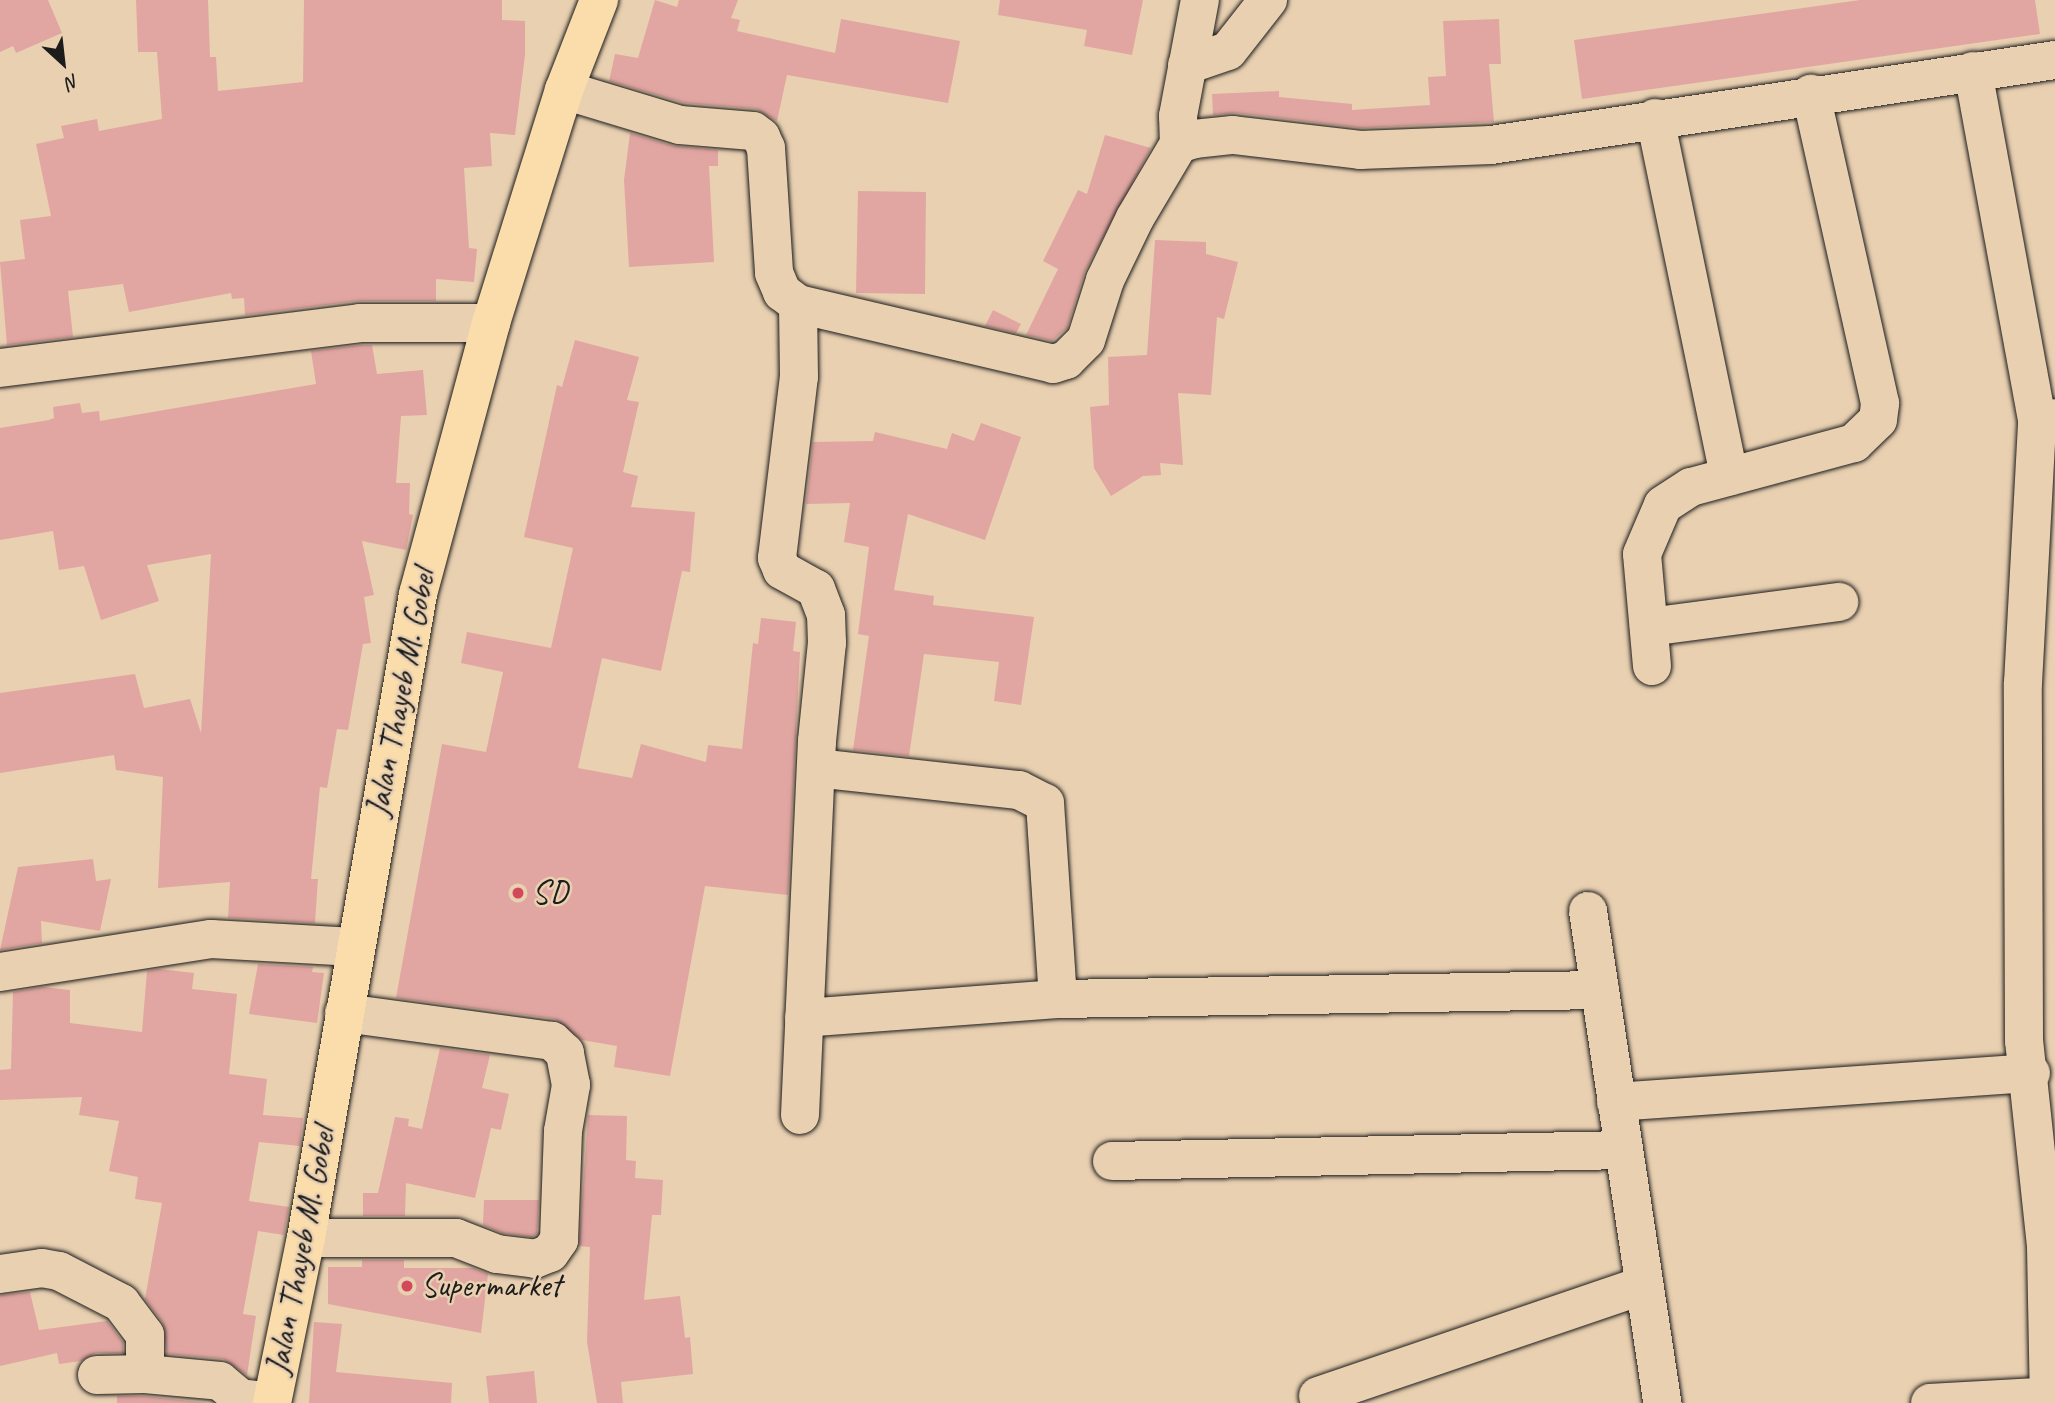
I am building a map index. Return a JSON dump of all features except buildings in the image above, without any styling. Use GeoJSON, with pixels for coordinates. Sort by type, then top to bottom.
{"type":"FeatureCollection","features":[{"type":"Feature","properties":{"kind":"main road","name":"Jalan Thayeb M. Gobel"},"geometry":{"type":"LineString","coordinates":[[272,1402],[306,1238],[418,594],[491,323],[564,90],[599,0]]}},
{"type":"Feature","properties":{"kind":"street"},"geometry":{"type":"LineString","coordinates":[[564,90],[680,125],[753,131],[761,137],[766,148],[774,273],[782,292],[799,304],[1057,364],[1086,340],[1111,267],[1179,144],[1178,116],[1200,0]]}},
{"type":"Feature","properties":{"kind":"street"},"geometry":{"type":"LineString","coordinates":[[1187,65],[1228,51],[1268,0]]}},
{"type":"Feature","properties":{"kind":"street"},"geometry":{"type":"LineString","coordinates":[[1179,144],[1233,135],[1360,150],[1491,145],[1811,94],[2055,60]]}},
{"type":"Feature","properties":{"kind":"street"},"geometry":{"type":"LineString","coordinates":[[1930,1403],[2051,1398],[2050,1246],[2023,683],[2046,419],[1973,71]]}},
{"type":"Feature","properties":{"kind":"street"},"geometry":{"type":"LineString","coordinates":[[1652,666],[1642,554],[1654,519],[1677,492],[1854,443],[1878,419],[1880,403],[1811,94]]}},
{"type":"Feature","properties":{"kind":"street"},"geometry":{"type":"LineString","coordinates":[[1655,118],[1729,476]]}},
{"type":"Feature","properties":{"kind":"street"},"geometry":{"type":"LineString","coordinates":[[799,304],[799,377],[777,558],[782,570],[816,589],[826,615],[800,1115]]}},
{"type":"Feature","properties":{"kind":"street"},"geometry":{"type":"LineString","coordinates":[[0,368],[360,323],[491,323]]}},
{"type":"Feature","properties":{"kind":"street"},"geometry":{"type":"LineString","coordinates":[[1649,626],[1839,602]]}},
{"type":"Feature","properties":{"kind":"street"},"geometry":{"type":"LineString","coordinates":[[816,768],[1019,790],[1045,803],[1058,999]]}},
{"type":"Feature","properties":{"kind":"street"},"geometry":{"type":"LineString","coordinates":[[1588,911],[1662,1403]]}},
{"type":"Feature","properties":{"kind":"street"},"geometry":{"type":"LineString","coordinates":[[0,972],[211,939],[355,947]]}},
{"type":"Feature","properties":{"kind":"street"},"geometry":{"type":"LineString","coordinates":[[804,1018],[1058,999],[1600,990]]}},
{"type":"Feature","properties":{"kind":"street"},"geometry":{"type":"LineString","coordinates":[[306,1238],[456,1238],[498,1254],[536,1259],[550,1253],[559,1240],[563,1131],[572,1085],[565,1053],[552,1041],[344,1013]]}},
{"type":"Feature","properties":{"kind":"street"},"geometry":{"type":"LineString","coordinates":[[1616,1102],[2039,1060]]}},
{"type":"Feature","properties":{"kind":"street"},"geometry":{"type":"LineString","coordinates":[[1112,1161],[1624,1150]]}},
{"type":"Feature","properties":{"kind":"street"},"geometry":{"type":"LineString","coordinates":[[0,1274],[42,1268],[59,1271],[121,1303],[145,1335],[145,1374]]}},
{"type":"Feature","properties":{"kind":"street"},"geometry":{"type":"LineString","coordinates":[[1318,1396],[1644,1285]]}},
{"type":"Feature","properties":{"kind":"street"},"geometry":{"type":"LineString","coordinates":[[97,1375],[145,1374],[220,1381],[240,1398],[272,1402]]}},
{"type":"Feature","properties":{"kind":"place","name":"SD"},"geometry":{"type":"Point","coordinates":[518,893]}},
{"type":"Feature","properties":{"kind":"place","name":"Supermarket"},"geometry":{"type":"Point","coordinates":[407,1286]}}]}
